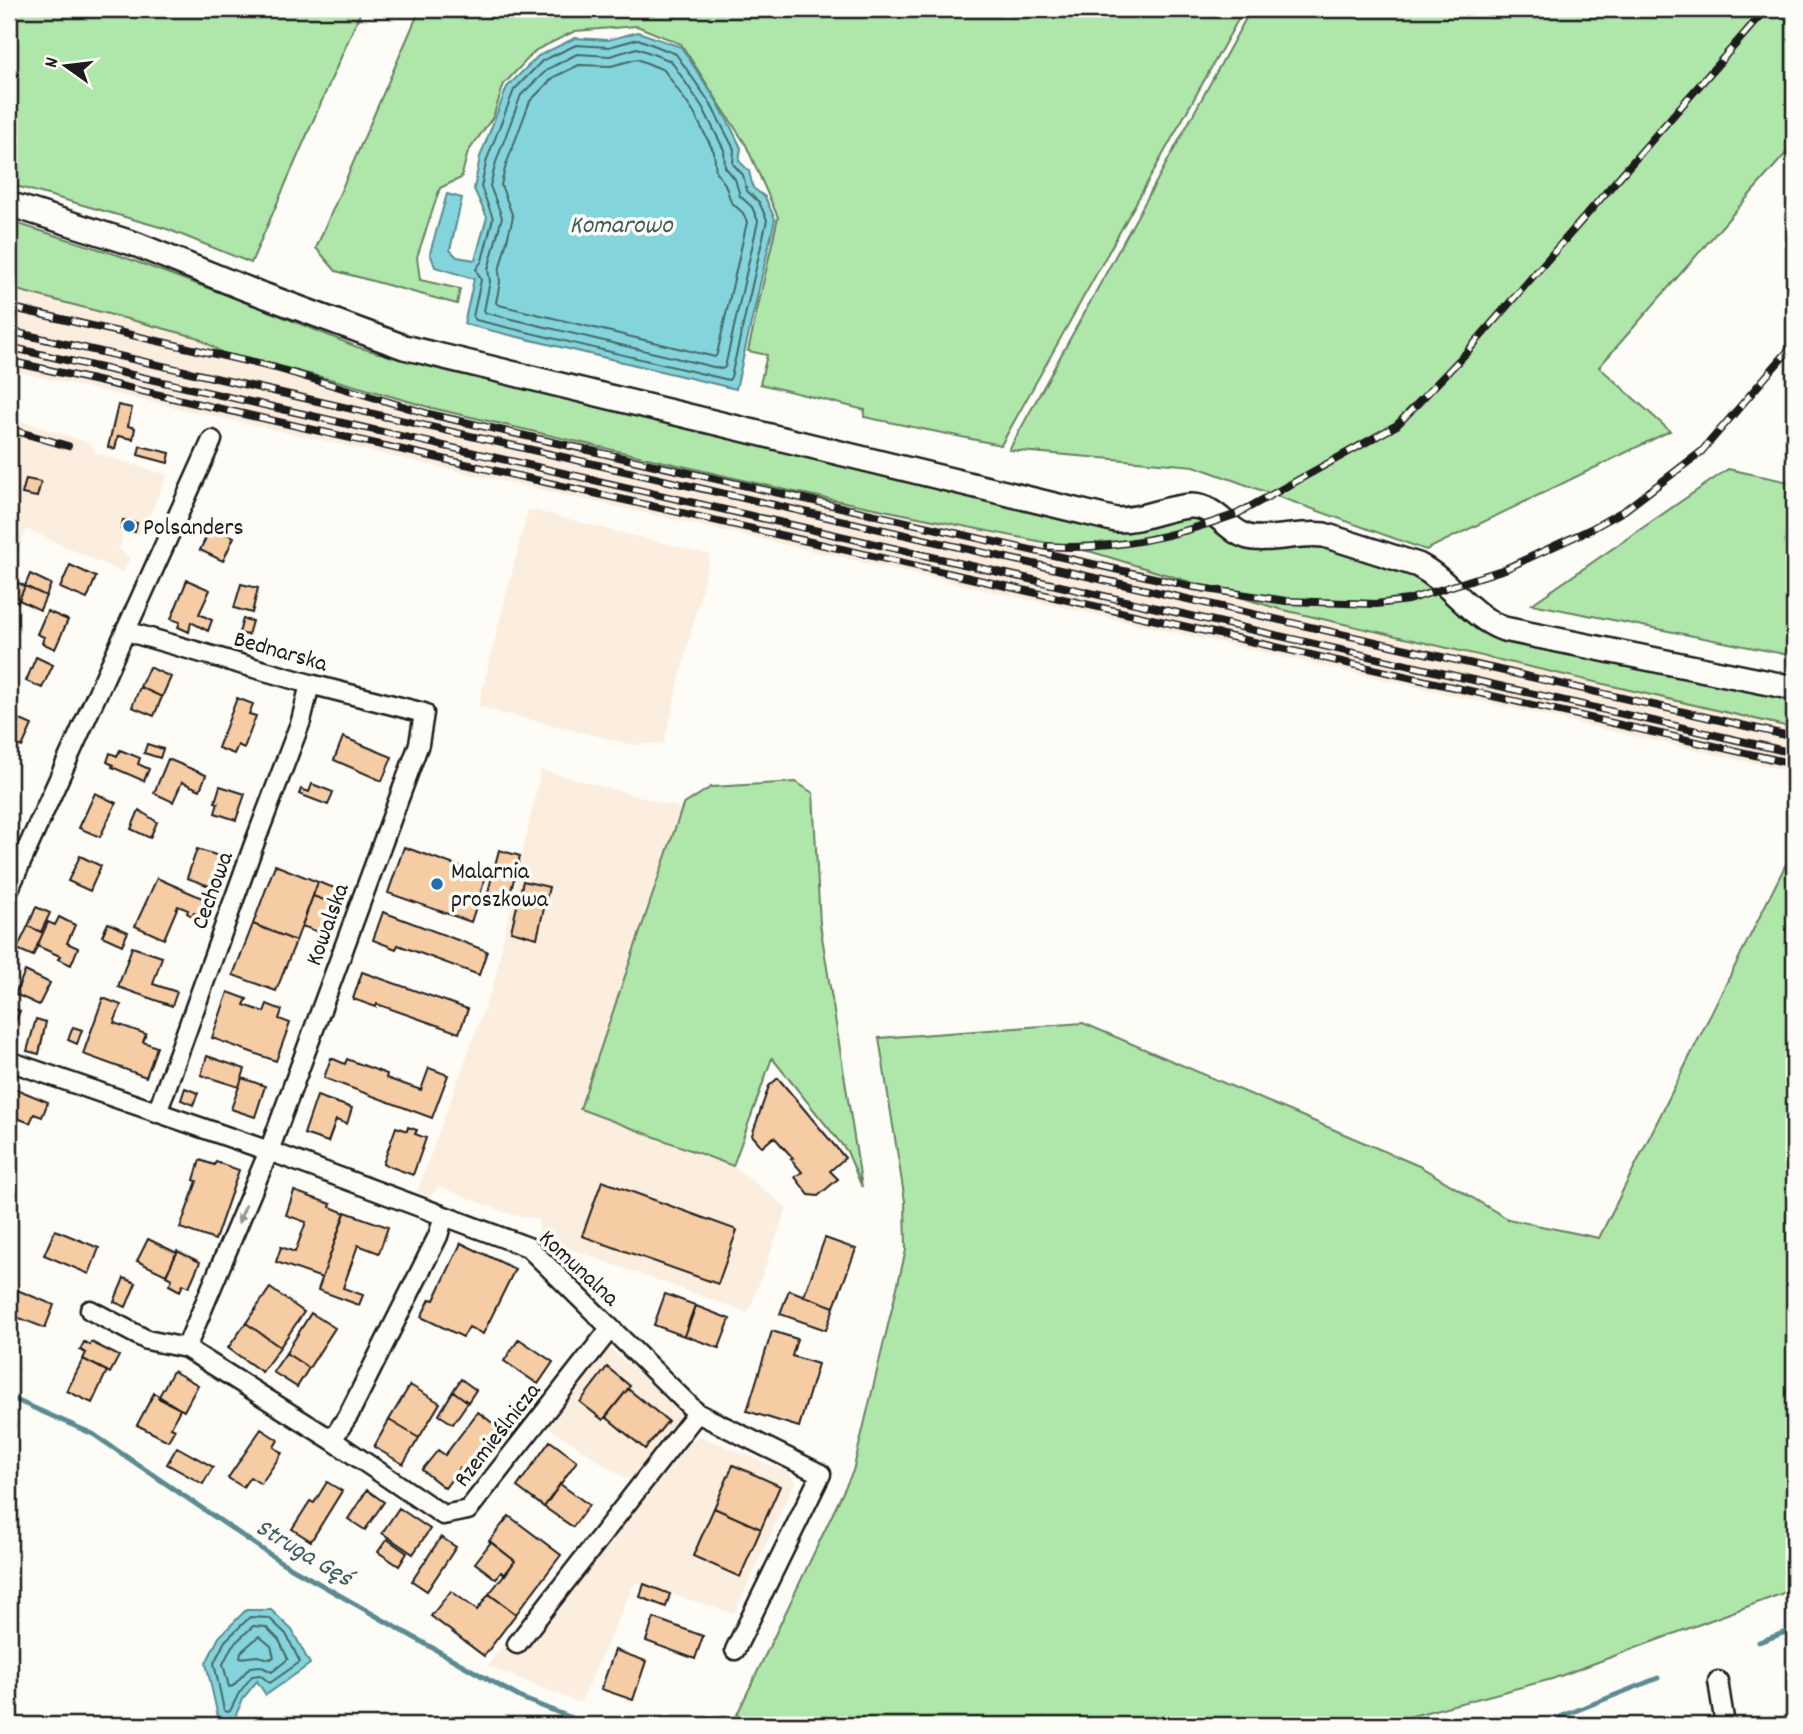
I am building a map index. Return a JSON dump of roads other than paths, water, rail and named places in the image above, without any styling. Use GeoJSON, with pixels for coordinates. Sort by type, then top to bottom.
{"type":"FeatureCollection","features":[{"type":"Feature","properties":{"kind":"street"},"geometry":{"type":"LineString","coordinates":[[9,204],[135,243],[260,294],[404,347],[1116,520],[1130,521],[1191,506],[1213,512],[1248,537],[1311,533],[1324,535],[1432,572],[1475,614],[1504,629],[1794,688]]}},
{"type":"Feature","properties":{"kind":"street"},"geometry":{"type":"LineString","coordinates":[[9,889],[212,440]]}},
{"type":"Feature","properties":{"kind":"street","name":"Bednarska"},"geometry":{"type":"LineString","coordinates":[[126,629],[310,684],[424,713]]}},
{"type":"Feature","properties":{"kind":"street","name":"Cechowa"},"geometry":{"type":"LineString","coordinates":[[157,1113],[301,721],[310,684]]}},
{"type":"Feature","properties":{"kind":"street","name":"Kowalska"},"geometry":{"type":"LineString","coordinates":[[269,1151],[419,744],[424,713]]}},
{"type":"Feature","properties":{"kind":"street","name":"Komunalna"},"geometry":{"type":"LineString","coordinates":[[9,1061],[269,1151],[528,1247],[696,1413],[821,1474],[735,1650]]}},
{"type":"Feature","properties":{"kind":"street"},"geometry":{"type":"LineString","coordinates":[[186,1348],[269,1151]]}},
{"type":"Feature","properties":{"kind":"street"},"geometry":{"type":"LineString","coordinates":[[332,1440],[349,1414],[438,1236],[444,1216]]}},
{"type":"Feature","properties":{"kind":"street","name":"Rzemieślnicza"},"geometry":{"type":"LineString","coordinates":[[90,1310],[148,1339],[186,1348],[332,1440],[443,1515],[468,1510],[610,1329]]}},
{"type":"Feature","properties":{"kind":"street"},"geometry":{"type":"LineString","coordinates":[[517,1644],[696,1413]]}},
{"type":"Feature","properties":{"kind":"street"},"geometry":{"type":"LineString","coordinates":[[1718,1681],[1725,1725]]}},
{"type":"Feature","properties":{"kind":"water","name":"Komarowo"},"geometry":{"type":"Polygon","coordinates":[[[638,32],[681,47],[730,125],[741,148],[739,161],[749,171],[753,188],[765,197],[775,219],[736,389],[464,324],[474,279],[435,267],[430,253],[447,194],[462,198],[450,250],[457,257],[475,260],[487,217],[474,189],[480,157],[507,87],[538,56],[575,38],[608,40],[638,32]]]}},
{"type":"Feature","properties":{"kind":"water"},"geometry":{"type":"Polygon","coordinates":[[[246,1610],[271,1610],[292,1630],[310,1664],[266,1695],[257,1681],[244,1697],[233,1721],[219,1721],[206,1663],[219,1637],[246,1610]]]}},
{"type":"Feature","properties":{"kind":"waterway","name":"Struga Gęś"},"geometry":{"type":"LineString","coordinates":[[9,1397],[93,1434],[281,1562],[521,1698],[590,1725]]}},
{"type":"Feature","properties":{"kind":"waterway"},"geometry":{"type":"LineString","coordinates":[[1759,1642],[1794,1629]]}},
{"type":"Feature","properties":{"kind":"waterway"},"geometry":{"type":"LineString","coordinates":[[1540,1725],[1658,1678]]}},
{"type":"Feature","properties":{"kind":"railway"},"geometry":{"type":"LineString","coordinates":[[1048,546],[1121,544],[1168,535],[1237,514],[1397,425],[1466,353],[1766,9]]}},
{"type":"Feature","properties":{"kind":"railway"},"geometry":{"type":"LineString","coordinates":[[9,307],[276,368],[429,414],[1194,587],[1286,601],[1376,604],[1408,600],[1505,569],[1625,510],[1701,452],[1794,344]]}},
{"type":"Feature","properties":{"kind":"railway"},"geometry":{"type":"LineString","coordinates":[[9,331],[1794,737]]}},
{"type":"Feature","properties":{"kind":"railway"},"geometry":{"type":"LineString","coordinates":[[9,347],[1794,753]]}},
{"type":"Feature","properties":{"kind":"railway"},"geometry":{"type":"LineString","coordinates":[[9,361],[1794,764]]}},
{"type":"Feature","properties":{"kind":"railway"},"geometry":{"type":"LineString","coordinates":[[9,429],[68,446]]}},
{"type":"Feature","properties":{"kind":"place","name":"Polsanders"},"geometry":{"type":"Point","coordinates":[129,526]}},
{"type":"Feature","properties":{"kind":"place","name":"Malarnia proszkowa"},"geometry":{"type":"Point","coordinates":[437,884]}}]}
